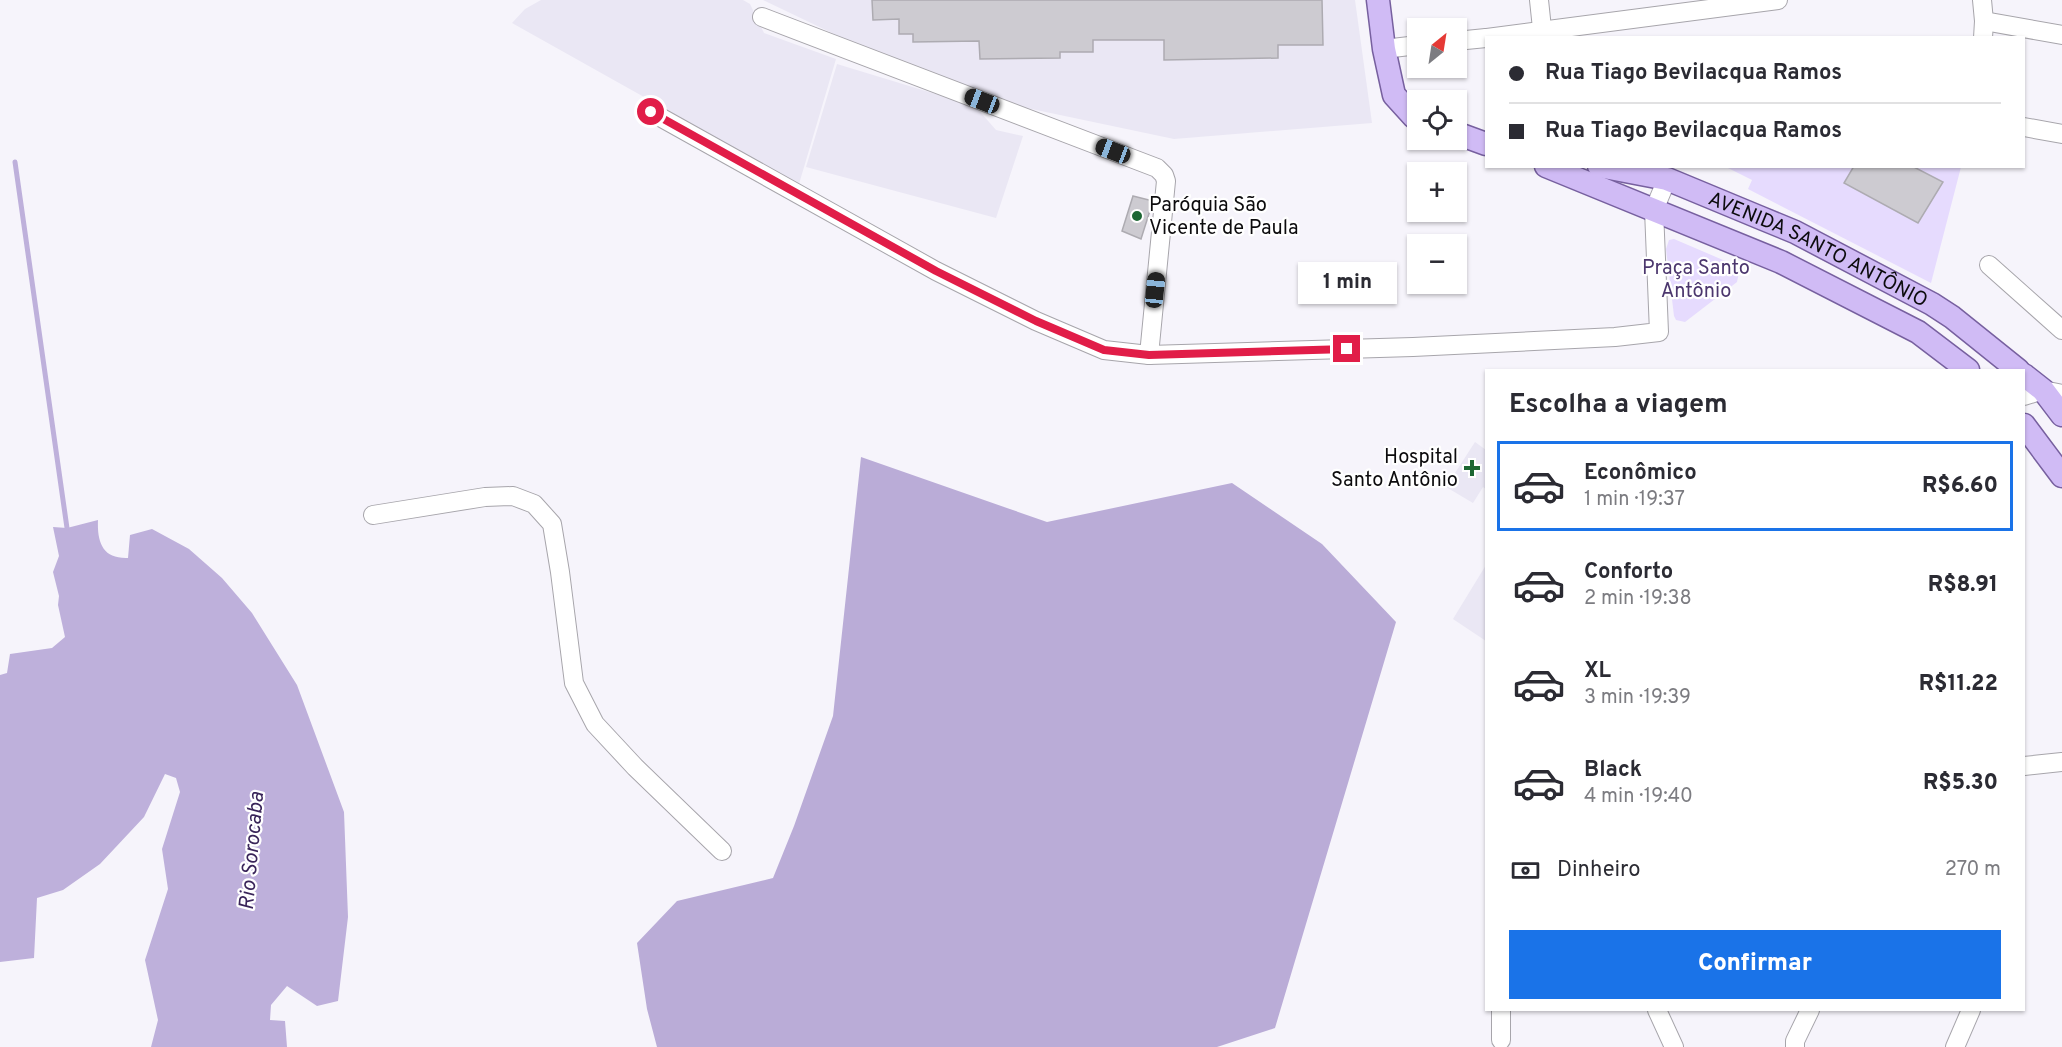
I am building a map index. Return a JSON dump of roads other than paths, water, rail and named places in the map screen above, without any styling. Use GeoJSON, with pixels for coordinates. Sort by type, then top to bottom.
{"type":"FeatureCollection","features":[{"type":"Feature","properties":{"kind":"main road"},"geometry":{"type":"LineString","coordinates":[[1378,0],[1384,49],[1394,95],[1407,109]]}},
{"type":"Feature","properties":{"kind":"main road"},"geometry":{"type":"LineString","coordinates":[[1467,137],[1485,144]]}},
{"type":"Feature","properties":{"kind":"main road","name":"AVENIDA SANTO ANTÔNIO"},"geometry":{"type":"LineString","coordinates":[[1609,168],[1667,179],[1795,232],[1932,304],[1952,317],[2017,369]]}},
{"type":"Feature","properties":{"kind":"main road","name":"AVENIDA SANTO ANTÔNIO"},"geometry":{"type":"LineString","coordinates":[[1567,171],[1654,210],[1781,262],[1918,332],[1967,369]]}},
{"type":"Feature","properties":{"kind":"main road"},"geometry":{"type":"LineString","coordinates":[[2025,376],[2062,415]]}},
{"type":"Feature","properties":{"kind":"main road"},"geometry":{"type":"LineString","coordinates":[[2025,426],[2062,476]]}},
{"type":"Feature","properties":{"kind":"street"},"geometry":{"type":"LineString","coordinates":[[1539,0],[1543,34]]}},
{"type":"Feature","properties":{"kind":"street"},"geometry":{"type":"LineString","coordinates":[[1515,36],[1543,34],[1778,0]]}},
{"type":"Feature","properties":{"kind":"street"},"geometry":{"type":"LineString","coordinates":[[1982,0],[1984,29],[2062,35]]}},
{"type":"Feature","properties":{"kind":"street"},"geometry":{"type":"LineString","coordinates":[[762,17],[1157,168],[1166,181],[1149,355]]}},
{"type":"Feature","properties":{"kind":"street"},"geometry":{"type":"LineString","coordinates":[[1467,40],[1485,38]]}},
{"type":"Feature","properties":{"kind":"street"},"geometry":{"type":"LineString","coordinates":[[1384,49],[1407,46]]}},
{"type":"Feature","properties":{"kind":"street"},"geometry":{"type":"LineString","coordinates":[[651,112],[936,271],[1036,321],[1104,350],[1149,355],[1413,347],[1615,337],[1659,332],[1654,210],[1667,179]]}},
{"type":"Feature","properties":{"kind":"street"},"geometry":{"type":"LineString","coordinates":[[2025,127],[2062,134]]}},
{"type":"Feature","properties":{"kind":"street"},"geometry":{"type":"LineString","coordinates":[[1989,266],[2062,330]]}},
{"type":"Feature","properties":{"kind":"street"},"geometry":{"type":"LineString","coordinates":[[373,515],[485,497],[513,496],[534,504],[552,524],[574,683],[595,724],[634,767],[722,851]]}},
{"type":"Feature","properties":{"kind":"street"},"geometry":{"type":"LineString","coordinates":[[2025,766],[2062,762]]}},
{"type":"Feature","properties":{"kind":"street"},"geometry":{"type":"LineString","coordinates":[[1501,1011],[1501,1040]]}},
{"type":"Feature","properties":{"kind":"street"},"geometry":{"type":"LineString","coordinates":[[1657,1011],[1674,1047]]}},
{"type":"Feature","properties":{"kind":"street"},"geometry":{"type":"LineString","coordinates":[[1794,1047],[1809,1011]]}},
{"type":"Feature","properties":{"kind":"street"},"geometry":{"type":"LineString","coordinates":[[1955,1047],[1971,1011]]}},
{"type":"Feature","properties":{"kind":"water","name":"Rio Sorocaba"},"geometry":{"type":"Polygon","coordinates":[[[98,520],[100,542],[103,548],[113,556],[128,558],[130,535],[152,529],[189,549],[222,578],[252,613],[297,685],[344,812],[348,917],[338,1001],[317,1006],[287,986],[271,1005],[270,1020],[285,1021],[287,1047],[151,1047],[158,1020],[145,960],[168,889],[162,849],[180,792],[176,778],[165,774],[144,817],[100,864],[63,890],[37,898],[34,958],[0,962],[0,675],[7,673],[10,654],[52,648],[65,637],[53,572],[59,556],[53,527],[67,528],[98,520]]]}},
{"type":"Feature","properties":{"kind":"waterway"},"geometry":{"type":"LineString","coordinates":[[15,162],[67,528]]}},
{"type":"Feature","properties":{"kind":"place","name":"Paróquia São Vicente de Paula"},"geometry":{"type":"Point","coordinates":[1137,216]}},
{"type":"Feature","properties":{"kind":"place","name":"Hospital Santo Antônio"},"geometry":{"type":"Point","coordinates":[1472,468]}},
{"type":"Feature","properties":{"kind":"park label","name":"Praça Santo Antônio"},"geometry":{"type":"Point","coordinates":[1696,278]}}]}
